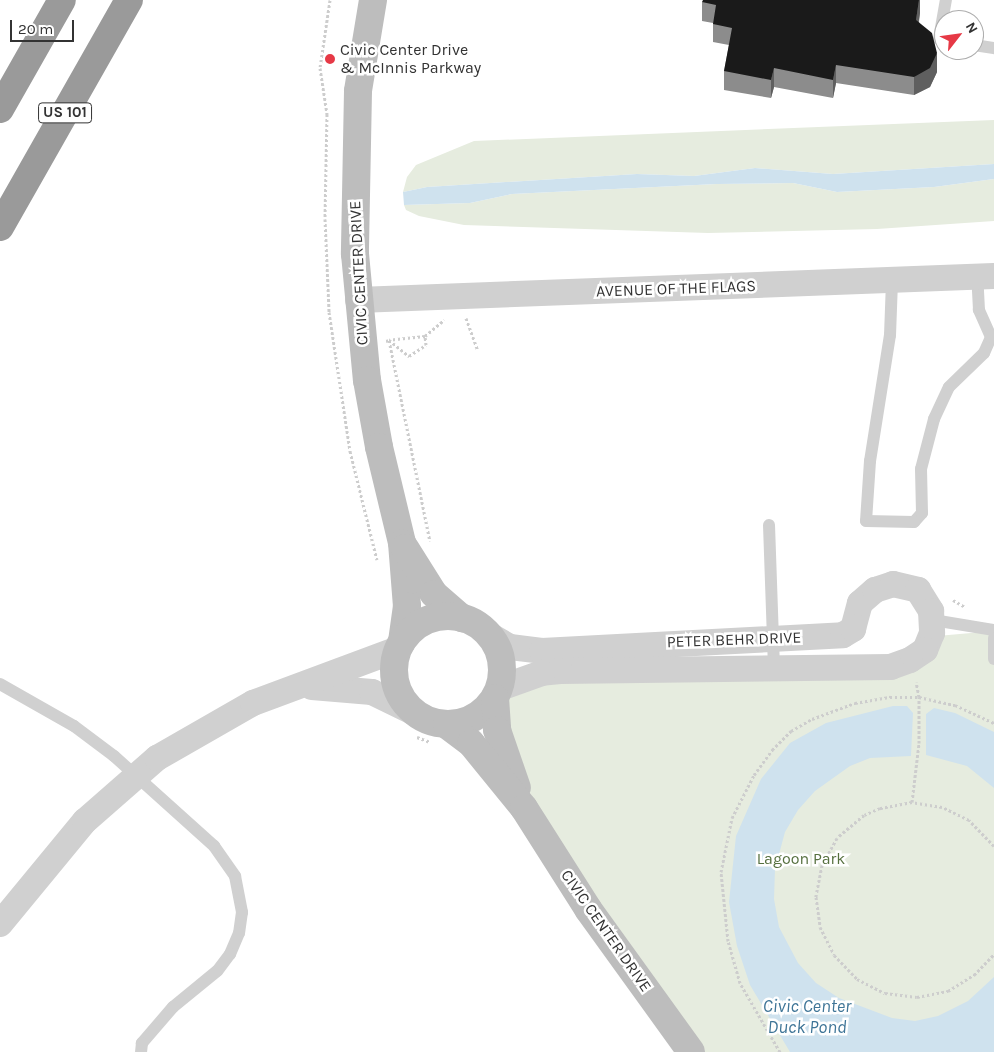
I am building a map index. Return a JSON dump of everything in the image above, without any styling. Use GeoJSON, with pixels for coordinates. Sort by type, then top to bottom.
{"type":"FeatureCollection","features":[{"type":"Feature","properties":{"kind":"highway"},"geometry":{"type":"LineString","coordinates":[[0,109],[62,0]]}},
{"type":"Feature","properties":{"kind":"highway","name":"US 101"},"geometry":{"type":"LineString","coordinates":[[0,227],[130,0]]}},
{"type":"Feature","properties":{"kind":"street","name":"CIVIC CENTER DRIVE"},"geometry":{"type":"LineString","coordinates":[[373,0],[361,64],[356,117],[354,202],[358,300],[375,427],[402,542],[407,612],[400,646]]}},
{"type":"Feature","properties":{"kind":"street","name":"AVENUE OF THE FLAGS"},"geometry":{"type":"LineString","coordinates":[[358,300],[986,276]]}},
{"type":"Feature","properties":{"kind":"street","name":"CIVIC CENTER DRIVE"},"geometry":{"type":"LineString","coordinates":[[402,542],[434,594],[462,618]]}},
{"type":"Feature","properties":{"kind":"street","name":"PETER BEHR DRIVE"},"geometry":{"type":"LineString","coordinates":[[489,635],[510,647],[542,651],[842,635],[853,629],[860,603],[875,590],[893,584],[918,590],[928,604],[933,620],[930,642],[910,660],[891,667],[560,671],[542,673],[497,693]]}},
{"type":"Feature","properties":{"kind":"street"},"geometry":{"type":"LineString","coordinates":[[299,687],[372,692],[424,720],[447,725],[479,716],[497,693],[500,655],[489,635],[462,618],[451,616],[427,620],[417,625],[400,646],[394,664],[396,687],[414,713]]}},
{"type":"Feature","properties":{"kind":"street"},"geometry":{"type":"LineString","coordinates":[[0,924],[65,842],[134,775],[220,719],[400,646]]}},
{"type":"Feature","properties":{"kind":"street","name":"CIVIC CENTER DRIVE"},"geometry":{"type":"LineString","coordinates":[[497,693],[496,730],[524,808]]}},
{"type":"Feature","properties":{"kind":"street","name":"CIVIC CENTER DRIVE"},"geometry":{"type":"LineString","coordinates":[[447,725],[471,743],[524,808],[578,894],[691,1052]]}},
{"type":"Feature","properties":{"kind":"lane"},"geometry":{"type":"LineString","coordinates":[[892,281],[890,335],[870,461],[866,521],[914,522],[922,513],[921,469],[934,418],[949,386],[984,353],[991,337],[979,310],[986,276]]}},
{"type":"Feature","properties":{"kind":"lane"},"geometry":{"type":"LineString","coordinates":[[769,525],[774,667]]}},
{"type":"Feature","properties":{"kind":"lane"},"geometry":{"type":"LineString","coordinates":[[933,620],[994,630]]}},
{"type":"Feature","properties":{"kind":"lane"},"geometry":{"type":"LineString","coordinates":[[994,638],[994,659]]}},
{"type":"Feature","properties":{"kind":"lane"},"geometry":{"type":"LineString","coordinates":[[0,684],[74,726],[134,775],[222,855],[235,876],[242,912],[239,933],[224,962],[173,1007],[142,1043],[141,1052]]}},
{"type":"Feature","properties":{"kind":"path"},"geometry":{"type":"LineString","coordinates":[[456,318],[465,317],[477,349]]}},
{"type":"Feature","properties":{"kind":"path"},"geometry":{"type":"LineString","coordinates":[[389,340],[425,336],[446,319]]}},
{"type":"Feature","properties":{"kind":"path"},"geometry":{"type":"LineString","coordinates":[[400,349],[410,356],[415,354],[426,345],[425,336]]}},
{"type":"Feature","properties":{"kind":"path"},"geometry":{"type":"LineString","coordinates":[[949,598],[972,611]]}},
{"type":"Feature","properties":{"kind":"path"},"geometry":{"type":"LineString","coordinates":[[910,660],[919,697],[919,743],[912,802]]}},
{"type":"Feature","properties":{"kind":"path"},"geometry":{"type":"LineString","coordinates":[[780,1052],[740,983],[728,941],[722,872],[732,818],[763,762],[782,739],[802,724],[854,703],[890,697],[919,697],[955,705],[994,723]]}},
{"type":"Feature","properties":{"kind":"path"},"geometry":{"type":"LineString","coordinates":[[994,846],[993,841],[969,820],[956,812],[912,802],[888,806],[864,815],[850,826],[829,850],[822,864],[816,897],[817,913],[826,943],[857,979],[878,990],[902,996],[925,996],[948,991],[974,975],[994,954]]}},
{"type":"Feature","properties":{"kind":"green space"},"geometry":{"type":"Polygon","coordinates":[[[994,120],[994,164],[833,174],[755,168],[694,176],[637,174],[427,187],[403,192],[407,177],[416,165],[474,141],[994,120]]]}},
{"type":"Feature","properties":{"kind":"green space"},"geometry":{"type":"Polygon","coordinates":[[[994,179],[994,221],[877,229],[708,233],[464,225],[419,216],[406,210],[404,205],[470,203],[512,194],[717,184],[793,183],[837,192],[934,187],[994,179]]]}},
{"type":"Feature","properties":{"kind":"green space","name":"Lagoon Park"},"geometry":{"type":"Polygon","coordinates":[[[994,631],[994,1052],[691,1052],[524,808],[500,688],[514,682],[891,667],[937,636],[994,631]]]}},
{"type":"Feature","properties":{"kind":"water"},"geometry":{"type":"Polygon","coordinates":[[[994,164],[994,179],[934,187],[837,192],[793,183],[717,184],[512,194],[470,203],[404,205],[403,192],[427,187],[637,174],[694,176],[755,168],[833,174],[994,164]]]}},
{"type":"Feature","properties":{"kind":"water","name":"Civic Center Duck Pond"},"geometry":{"type":"Polygon","coordinates":[[[893,706],[907,706],[913,713],[911,756],[870,758],[850,766],[815,791],[798,810],[785,832],[775,869],[774,899],[779,927],[798,963],[816,983],[839,998],[892,1018],[915,1021],[938,1016],[968,1001],[994,977],[994,1052],[790,1052],[750,985],[737,946],[729,902],[736,836],[761,779],[790,743],[826,723],[893,706]]]}},
{"type":"Feature","properties":{"kind":"water"},"geometry":{"type":"Polygon","coordinates":[[[934,708],[955,713],[994,732],[994,788],[967,766],[926,755],[926,714],[934,708]]]}},
{"type":"Feature","properties":{"kind":"building"},"geometry":{"type":"Polygon","coordinates":[[[703,0],[919,0],[916,20],[932,33],[934,59],[930,68],[914,77],[836,65],[833,80],[774,68],[771,80],[724,71],[732,28],[713,24],[716,5],[702,2],[703,0]]]}},
{"type":"Feature","properties":{"kind":"place","name":"Civic Center Drive & McInnis Parkway"},"geometry":{"type":"Point","coordinates":[330,59]}}]}
